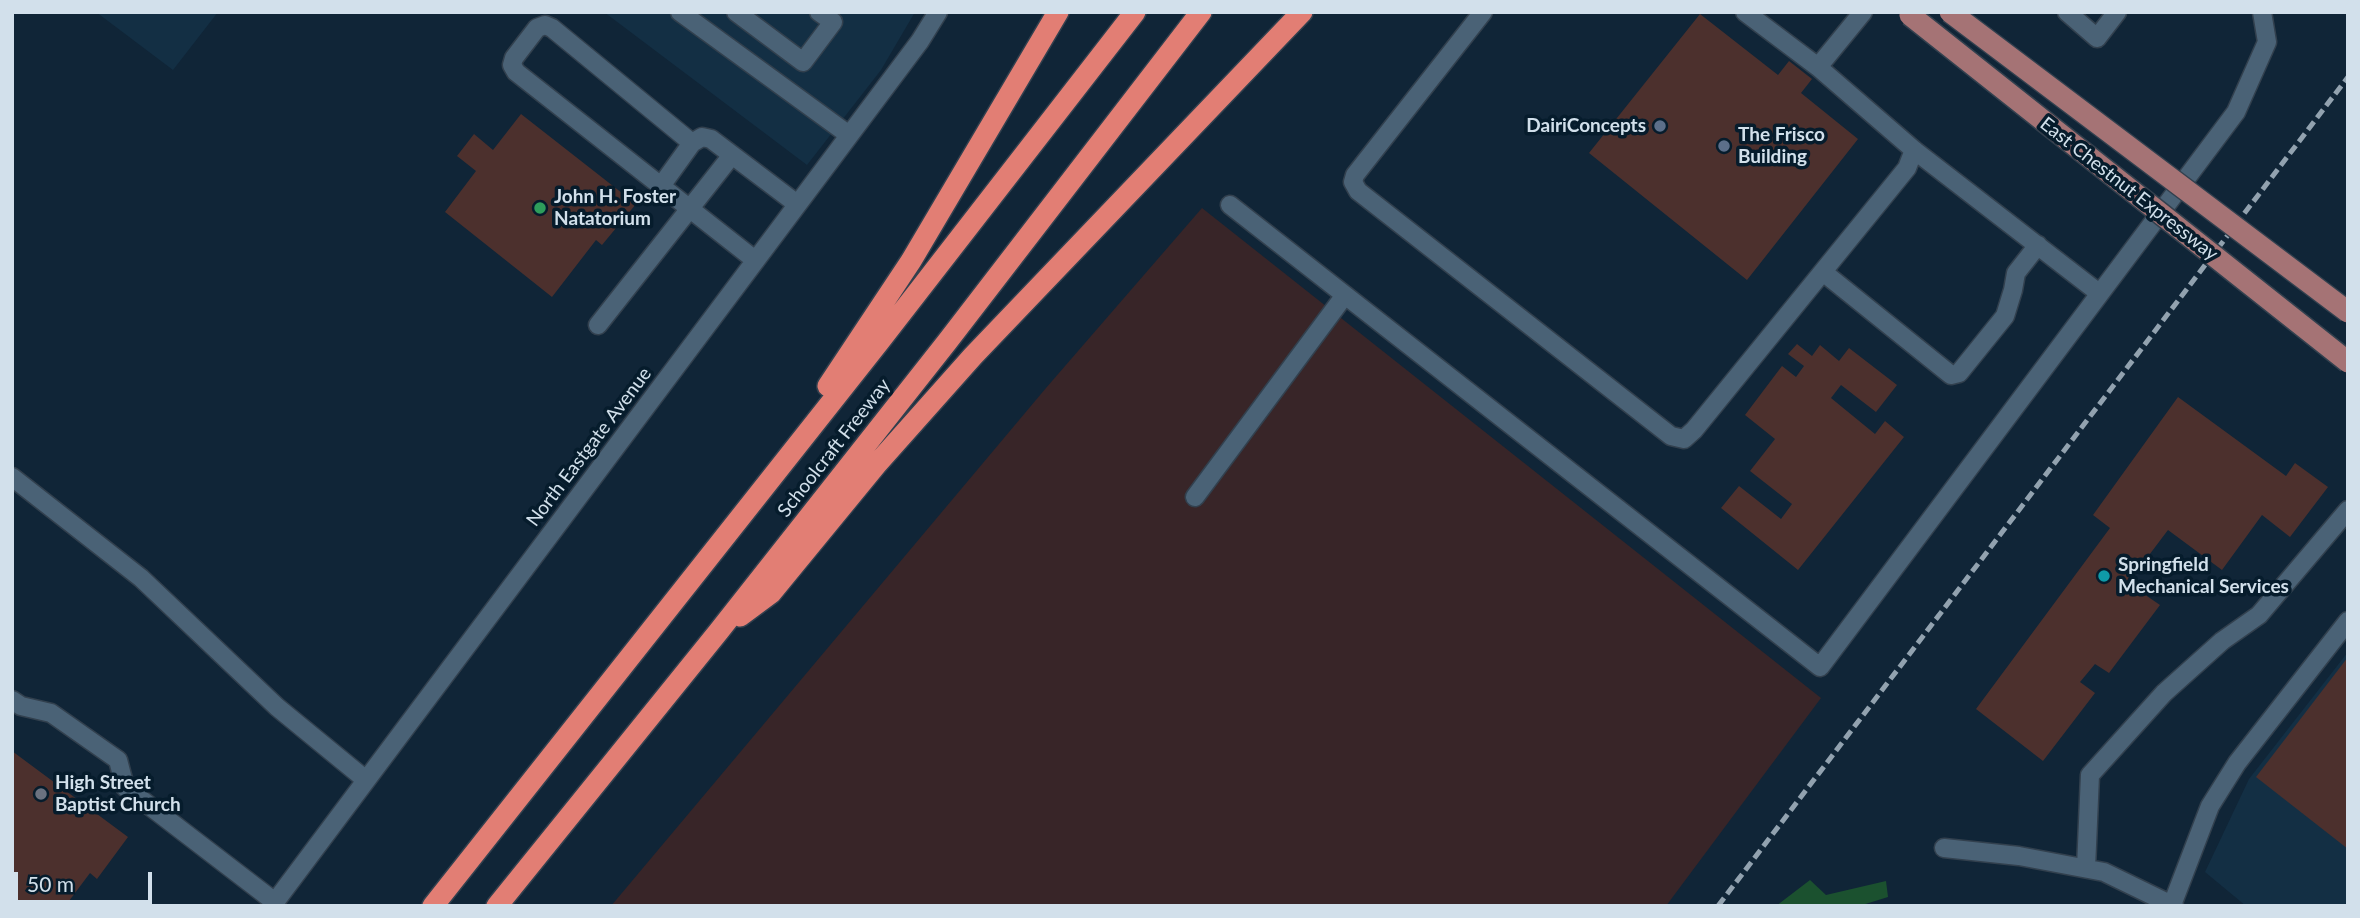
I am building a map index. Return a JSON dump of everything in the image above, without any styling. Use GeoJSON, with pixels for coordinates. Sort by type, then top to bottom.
{"type":"FeatureCollection","features":[{"type":"Feature","properties":{"kind":"highway"},"geometry":{"type":"LineString","coordinates":[[663,617],[841,368],[944,207],[1058,12]]}},
{"type":"Feature","properties":{"kind":"highway","name":"Schoolcraft Freeway"},"geometry":{"type":"LineString","coordinates":[[433,906],[663,617],[1135,12]]}},
{"type":"Feature","properties":{"kind":"highway","name":"Schoolcraft Freeway"},"geometry":{"type":"LineString","coordinates":[[497,906],[947,342],[1201,12]]}},
{"type":"Feature","properties":{"kind":"highway"},"geometry":{"type":"LineString","coordinates":[[719,631],[771,593],[876,465],[973,355],[1302,12]]}},
{"type":"Feature","properties":{"kind":"main road","name":"East Chestnut Expressway"},"geometry":{"type":"LineString","coordinates":[[1950,12],[2348,312]]}},
{"type":"Feature","properties":{"kind":"main road","name":"East Chestnut Expressway"},"geometry":{"type":"LineString","coordinates":[[1910,15],[2348,362]]}},
{"type":"Feature","properties":{"kind":"street"},"geometry":{"type":"LineString","coordinates":[[680,12],[849,135]]}},
{"type":"Feature","properties":{"kind":"street"},"geometry":{"type":"LineString","coordinates":[[736,12],[803,62],[833,23],[819,12]]}},
{"type":"Feature","properties":{"kind":"street","name":"North Eastgate Avenue"},"geometry":{"type":"LineString","coordinates":[[274,904],[920,41],[937,12]]}},
{"type":"Feature","properties":{"kind":"street"},"geometry":{"type":"LineString","coordinates":[[1483,12],[1355,174],[1353,182],[1357,191],[1671,436],[1684,439],[1694,430],[1907,168],[1914,150]]}},
{"type":"Feature","properties":{"kind":"street"},"geometry":{"type":"LineString","coordinates":[[1745,12],[1818,67],[1914,150],[2099,293]]}},
{"type":"Feature","properties":{"kind":"street"},"geometry":{"type":"LineString","coordinates":[[1818,67],[1863,12]]}},
{"type":"Feature","properties":{"kind":"street"},"geometry":{"type":"LineString","coordinates":[[2067,12],[2097,38],[2117,12]]}},
{"type":"Feature","properties":{"kind":"street"},"geometry":{"type":"LineString","coordinates":[[1230,205],[1821,667],[2236,113],[2267,42],[2262,12]]}},
{"type":"Feature","properties":{"kind":"street"},"geometry":{"type":"LineString","coordinates":[[692,143],[545,25],[537,28],[514,58],[512,65],[516,72],[755,260]]}},
{"type":"Feature","properties":{"kind":"street"},"geometry":{"type":"LineString","coordinates":[[661,186],[692,143],[702,137],[711,139],[797,204]]}},
{"type":"Feature","properties":{"kind":"street"},"geometry":{"type":"LineString","coordinates":[[598,325],[732,155]]}},
{"type":"Feature","properties":{"kind":"street"},"geometry":{"type":"LineString","coordinates":[[1823,271],[1951,375],[1959,373],[2005,316],[2014,290],[2016,273],[2038,245]]}},
{"type":"Feature","properties":{"kind":"street"},"geometry":{"type":"LineString","coordinates":[[1195,497],[1345,295]]}},
{"type":"Feature","properties":{"kind":"street"},"geometry":{"type":"LineString","coordinates":[[12,477],[141,578],[277,707],[366,780]]}},
{"type":"Feature","properties":{"kind":"street"},"geometry":{"type":"LineString","coordinates":[[2086,868],[2090,775],[2164,694],[2222,641],[2259,615],[2348,509]]}},
{"type":"Feature","properties":{"kind":"street"},"geometry":{"type":"LineString","coordinates":[[1944,848],[2019,856],[2104,872],[2173,905],[2210,806],[2237,763],[2348,621]]}},
{"type":"Feature","properties":{"kind":"street"},"geometry":{"type":"LineString","coordinates":[[12,700],[20,706],[51,713],[118,760],[125,787],[274,904]]}},
{"type":"Feature","properties":{"kind":"shaded area"},"geometry":{"type":"Polygon","coordinates":[[[96,12],[218,12],[173,70],[96,12]]]}},
{"type":"Feature","properties":{"kind":"shaded area"},"geometry":{"type":"Polygon","coordinates":[[[604,12],[915,12],[881,70],[807,165],[604,12]]]}},
{"type":"Feature","properties":{"kind":"shaded area"},"geometry":{"type":"Polygon","coordinates":[[[1202,208],[1821,698],[1666,906],[611,906],[1046,388],[1202,208]]]}},
{"type":"Feature","properties":{"kind":"shaded area"},"geometry":{"type":"Polygon","coordinates":[[[2348,652],[2348,906],[2246,906],[2205,872],[2249,779],[2348,652]]]}},
{"type":"Feature","properties":{"kind":"green space"},"geometry":{"type":"Polygon","coordinates":[[[1810,880],[1826,895],[1886,881],[1888,897],[1859,906],[1776,906],[1810,880]]]}},
{"type":"Feature","properties":{"kind":"building","name":"The Frisco Building"},"geometry":{"type":"Polygon","coordinates":[[[1700,14],[1778,75],[1789,61],[1812,79],[1801,93],[1858,139],[1747,280],[1589,153],[1700,14]]]}},
{"type":"Feature","properties":{"kind":"building","name":"John H. Foster Natatorium"},"geometry":{"type":"Polygon","coordinates":[[[521,114],[636,204],[602,245],[596,240],[552,297],[445,212],[476,171],[457,156],[474,134],[493,150],[521,114]]]}},
{"type":"Feature","properties":{"kind":"building"},"geometry":{"type":"Polygon","coordinates":[[[1797,344],[1812,356],[1820,345],[1839,361],[1849,348],[1897,385],[1876,412],[1841,385],[1831,398],[1875,434],[1885,421],[1904,437],[1798,570],[1721,508],[1739,486],[1781,519],[1792,504],[1750,471],[1775,439],[1745,415],[1782,366],[1796,377],[1804,366],[1788,354],[1797,344]]]}},
{"type":"Feature","properties":{"kind":"building","name":"Springfield Mechanical Services"},"geometry":{"type":"Polygon","coordinates":[[[2178,397],[2286,476],[2295,463],[2328,487],[2290,537],[2262,515],[2222,570],[2168,530],[2128,583],[2160,605],[2109,673],[2095,664],[2080,682],[2095,693],[2043,761],[1976,709],[2110,528],[2093,515],[2178,397]]]}},
{"type":"Feature","properties":{"kind":"building"},"geometry":{"type":"Polygon","coordinates":[[[2348,657],[2348,849],[2256,777],[2348,657]]]}},
{"type":"Feature","properties":{"kind":"building","name":"High Street Baptist Church"},"geometry":{"type":"Polygon","coordinates":[[[12,751],[128,837],[97,879],[90,873],[69,901],[75,906],[12,906],[12,751]]]}},
{"type":"Feature","properties":{"kind":"railway"},"geometry":{"type":"LineString","coordinates":[[1718,906],[2348,77]]}},
{"type":"Feature","properties":{"kind":"place","name":"DairiConcepts"},"geometry":{"type":"Point","coordinates":[1660,126]}},
{"type":"Feature","properties":{"kind":"place","name":"The Frisco Building"},"geometry":{"type":"Point","coordinates":[1724,146]}},
{"type":"Feature","properties":{"kind":"place","name":"John H. Foster Natatorium"},"geometry":{"type":"Point","coordinates":[540,208]}},
{"type":"Feature","properties":{"kind":"place","name":"Springfield Mechanical Services"},"geometry":{"type":"Point","coordinates":[2104,576]}},
{"type":"Feature","properties":{"kind":"place","name":"High Street Baptist Church"},"geometry":{"type":"Point","coordinates":[41,794]}}]}
